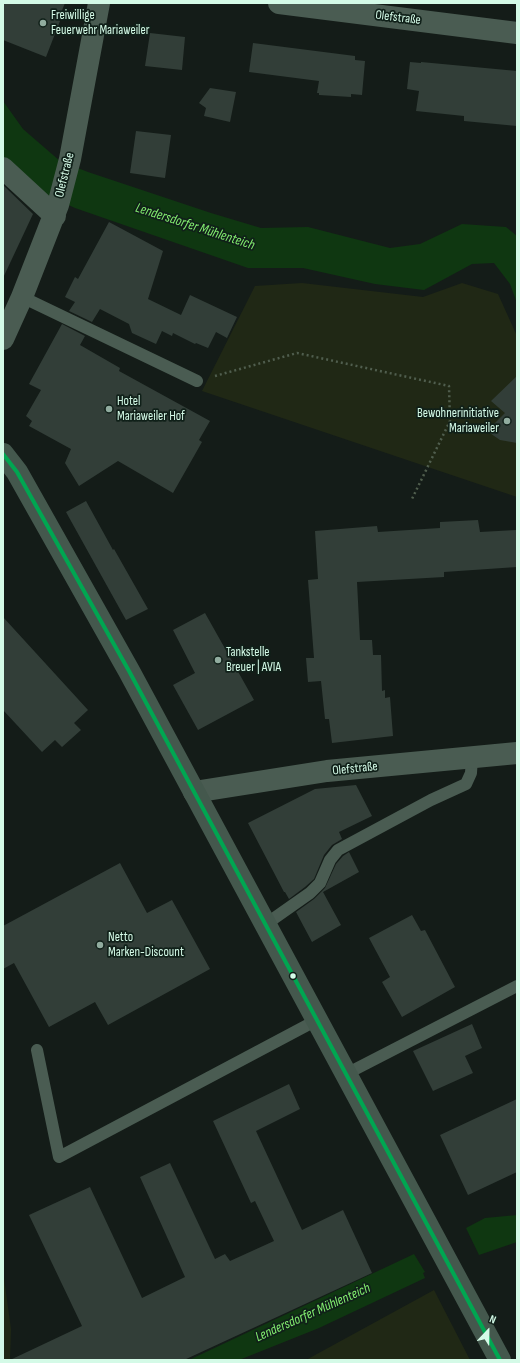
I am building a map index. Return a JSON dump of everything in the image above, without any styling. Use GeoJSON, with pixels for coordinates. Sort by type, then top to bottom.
{"type":"FeatureCollection","features":[{"type":"Feature","properties":{"kind":"main road"},"geometry":{"type":"LineString","coordinates":[[3,454],[16,472],[128,671],[266,924],[500,1360]]}},
{"type":"Feature","properties":{"kind":"street","name":"Olefstraße"},"geometry":{"type":"LineString","coordinates":[[3,339],[22,297],[56,210],[70,159],[99,3]]}},
{"type":"Feature","properties":{"kind":"street","name":"Olefstraße"},"geometry":{"type":"LineString","coordinates":[[279,3],[517,33]]}},
{"type":"Feature","properties":{"kind":"street"},"geometry":{"type":"LineString","coordinates":[[3,168],[56,210]]}},
{"type":"Feature","properties":{"kind":"street","name":"Olefstraße"},"geometry":{"type":"LineString","coordinates":[[194,792],[327,771],[517,753]]}},
{"type":"Feature","properties":{"kind":"lane"},"geometry":{"type":"LineString","coordinates":[[22,297],[197,381]]}},
{"type":"Feature","properties":{"kind":"lane"},"geometry":{"type":"LineString","coordinates":[[266,924],[310,893],[320,883],[330,860],[338,850],[431,800],[466,784],[471,773],[472,757]]}},
{"type":"Feature","properties":{"kind":"lane"},"geometry":{"type":"LineString","coordinates":[[346,1074],[517,986]]}},
{"type":"Feature","properties":{"kind":"lane"},"geometry":{"type":"LineString","coordinates":[[37,1050],[59,1157],[317,1020]]}},
{"type":"Feature","properties":{"kind":"path"},"geometry":{"type":"LineString","coordinates":[[197,381],[297,353],[450,386],[450,420],[411,501]]}},
{"type":"Feature","properties":{"kind":"shaded area"},"geometry":{"type":"Polygon","coordinates":[[[302,283],[423,297],[462,283],[498,294],[517,336],[517,497],[202,391],[255,286],[302,283]]]}},
{"type":"Feature","properties":{"kind":"shaded area"},"geometry":{"type":"Polygon","coordinates":[[[3,1271],[11,1329],[10,1360],[3,1360],[3,1271]]]}},
{"type":"Feature","properties":{"kind":"shaded area"},"geometry":{"type":"Polygon","coordinates":[[[434,1290],[470,1360],[306,1360],[434,1290]]]}},
{"type":"Feature","properties":{"kind":"water","name":"Lendersdorfer Mühlenteich"},"geometry":{"type":"Polygon","coordinates":[[[3,101],[23,129],[60,161],[88,172],[211,213],[261,228],[308,227],[390,248],[420,244],[462,224],[506,227],[517,236],[517,303],[510,284],[494,263],[472,264],[424,290],[375,284],[303,268],[248,268],[75,208],[46,195],[3,160],[3,101]]]}},
{"type":"Feature","properties":{"kind":"water"},"geometry":{"type":"Polygon","coordinates":[[[517,1215],[517,1242],[479,1255],[466,1228],[485,1218],[517,1215]]]}},
{"type":"Feature","properties":{"kind":"water","name":"Lendersdorfer Mühlenteich"},"geometry":{"type":"Polygon","coordinates":[[[414,1254],[425,1272],[423,1273],[425,1278],[319,1328],[239,1360],[189,1360],[414,1254]]]}},
{"type":"Feature","properties":{"kind":"building"},"geometry":{"type":"Polygon","coordinates":[[[3,3],[65,3],[58,20],[60,21],[46,57],[3,40],[3,3]]]}},
{"type":"Feature","properties":{"kind":"building"},"geometry":{"type":"Polygon","coordinates":[[[150,33],[185,37],[182,70],[145,66],[150,33]]]}},
{"type":"Feature","properties":{"kind":"building"},"geometry":{"type":"Polygon","coordinates":[[[253,43],[355,56],[355,60],[365,61],[362,95],[351,94],[351,97],[319,95],[319,93],[317,93],[319,81],[249,72],[253,43]]]}},
{"type":"Feature","properties":{"kind":"building"},"geometry":{"type":"Polygon","coordinates":[[[410,62],[517,71],[517,126],[464,121],[464,116],[416,111],[419,91],[407,89],[410,62]]]}},
{"type":"Feature","properties":{"kind":"building"},"geometry":{"type":"Polygon","coordinates":[[[210,88],[236,92],[230,122],[204,116],[206,108],[199,103],[210,88]]]}},
{"type":"Feature","properties":{"kind":"building"},"geometry":{"type":"Polygon","coordinates":[[[136,131],[171,135],[165,178],[130,173],[136,131]]]}},
{"type":"Feature","properties":{"kind":"building"},"geometry":{"type":"Polygon","coordinates":[[[3,185],[33,214],[3,278],[3,185]]]}},
{"type":"Feature","properties":{"kind":"building"},"geometry":{"type":"Polygon","coordinates":[[[109,222],[163,251],[148,299],[181,315],[190,295],[237,317],[227,338],[216,332],[208,348],[196,343],[195,344],[173,333],[172,336],[162,331],[156,344],[132,333],[129,324],[100,309],[92,322],[69,311],[75,302],[65,297],[75,277],[78,279],[109,222]]]}},
{"type":"Feature","properties":{"kind":"building","name":"Hotel Mariaweiler Hof"},"geometry":{"type":"Polygon","coordinates":[[[62,324],[85,336],[80,345],[120,368],[119,371],[210,421],[199,440],[202,442],[173,493],[118,461],[79,486],[65,463],[71,449],[29,426],[32,421],[26,416],[41,390],[29,384],[62,324]]]}},
{"type":"Feature","properties":{"kind":"building","name":"Bewohnerinitiative Mariaweiler"},"geometry":{"type":"Polygon","coordinates":[[[517,376],[517,443],[500,440],[487,431],[505,413],[491,401],[517,376]]]}},
{"type":"Feature","properties":{"kind":"building"},"geometry":{"type":"Polygon","coordinates":[[[86,501],[148,609],[126,620],[66,512],[86,501]]]}},
{"type":"Feature","properties":{"kind":"building"},"geometry":{"type":"Polygon","coordinates":[[[478,520],[480,532],[516,530],[517,567],[444,572],[444,577],[357,582],[360,640],[372,640],[373,655],[381,655],[382,691],[385,690],[385,698],[390,697],[393,736],[332,743],[329,719],[325,719],[321,681],[308,682],[306,658],[314,658],[308,580],[318,579],[315,531],[377,526],[378,532],[440,528],[440,522],[478,520]]]}},
{"type":"Feature","properties":{"kind":"building"},"geometry":{"type":"Polygon","coordinates":[[[205,613],[254,700],[198,730],[173,685],[195,673],[173,630],[205,613]]]}},
{"type":"Feature","properties":{"kind":"building"},"geometry":{"type":"Polygon","coordinates":[[[3,617],[88,710],[74,723],[81,730],[62,747],[55,740],[42,752],[3,710],[3,617]]]}},
{"type":"Feature","properties":{"kind":"building"},"geometry":{"type":"Polygon","coordinates":[[[356,785],[372,816],[339,832],[342,839],[332,845],[324,855],[314,879],[289,899],[248,823],[315,789],[356,785]]]}},
{"type":"Feature","properties":{"kind":"building"},"geometry":{"type":"Polygon","coordinates":[[[349,852],[359,872],[323,892],[341,925],[312,942],[296,912],[314,899],[325,888],[336,864],[349,852]]]}},
{"type":"Feature","properties":{"kind":"building","name":"Netto Marken-Discount"},"geometry":{"type":"Polygon","coordinates":[[[120,863],[147,913],[172,900],[210,969],[108,1025],[95,1002],[49,1027],[14,963],[3,969],[3,926],[120,863]]]}},
{"type":"Feature","properties":{"kind":"building"},"geometry":{"type":"Polygon","coordinates":[[[412,915],[421,931],[425,930],[455,987],[402,1017],[382,982],[390,977],[369,938],[412,915]]]}},
{"type":"Feature","properties":{"kind":"building"},"geometry":{"type":"Polygon","coordinates":[[[472,1024],[482,1048],[465,1056],[473,1073],[433,1091],[413,1051],[472,1024]]]}},
{"type":"Feature","properties":{"kind":"building"},"geometry":{"type":"Polygon","coordinates":[[[289,1084],[300,1109],[256,1131],[302,1230],[343,1210],[372,1273],[184,1360],[10,1360],[82,1326],[29,1215],[90,1187],[142,1298],[185,1277],[140,1177],[170,1163],[215,1259],[225,1254],[230,1261],[274,1241],[255,1201],[251,1203],[213,1121],[289,1084]]]}},
{"type":"Feature","properties":{"kind":"building"},"geometry":{"type":"Polygon","coordinates":[[[517,1099],[517,1172],[468,1195],[440,1135],[517,1099]]]}},
{"type":"Feature","properties":{"kind":"transit line"},"geometry":{"type":"LineString","coordinates":[[3,454],[17,472],[129,671],[500,1360]]}},
{"type":"Feature","properties":{"kind":"place","name":"Freiwillige Feuerwehr Mariaweiler"},"geometry":{"type":"Point","coordinates":[43,23]}},
{"type":"Feature","properties":{"kind":"place","name":"Hotel Mariaweiler Hof"},"geometry":{"type":"Point","coordinates":[109,409]}},
{"type":"Feature","properties":{"kind":"place","name":"Bewohnerinitiative Mariaweiler"},"geometry":{"type":"Point","coordinates":[507,421]}},
{"type":"Feature","properties":{"kind":"place","name":"Tankstelle Breuer | AVIA"},"geometry":{"type":"Point","coordinates":[218,660]}},
{"type":"Feature","properties":{"kind":"place","name":"Netto Marken-Discount"},"geometry":{"type":"Point","coordinates":[100,945]}}]}
